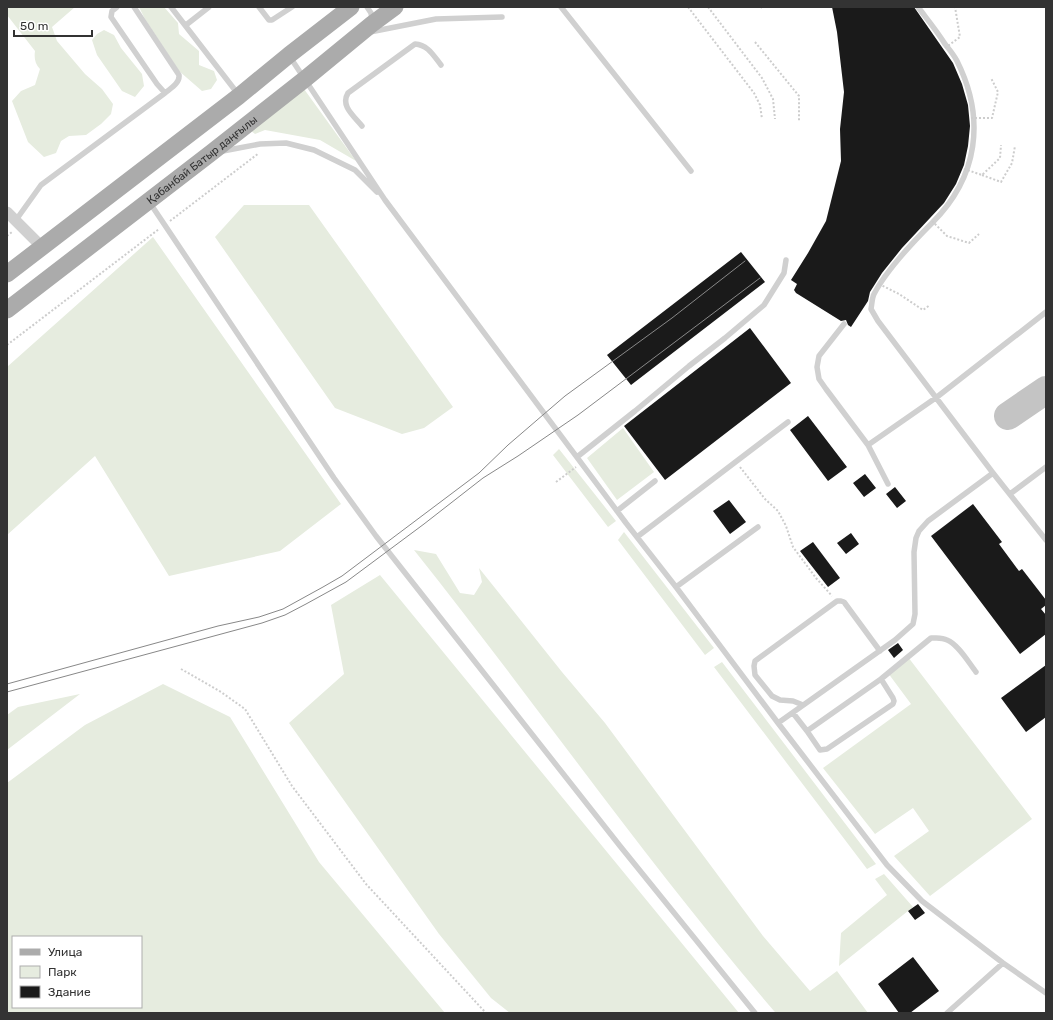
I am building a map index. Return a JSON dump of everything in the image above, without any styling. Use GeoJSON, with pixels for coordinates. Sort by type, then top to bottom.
{"type":"FeatureCollection","features":[{"type":"Feature","properties":{"kind":"main road"},"geometry":{"type":"LineString","coordinates":[[7,274],[239,96],[350,7]]}},
{"type":"Feature","properties":{"kind":"main road","name":"Қабанбай Батыр даңғылы"},"geometry":{"type":"LineString","coordinates":[[7,310],[211,153],[395,7]]}},
{"type":"Feature","properties":{"kind":"street"},"geometry":{"type":"LineString","coordinates":[[7,212],[42,247]]}},
{"type":"Feature","properties":{"kind":"lane"},"geometry":{"type":"LineString","coordinates":[[117,7],[112,12],[111,17],[157,84],[165,93]]}},
{"type":"Feature","properties":{"kind":"lane"},"geometry":{"type":"LineString","coordinates":[[16,220],[41,185],[165,93],[180,79],[179,75],[134,7]]}},
{"type":"Feature","properties":{"kind":"lane"},"geometry":{"type":"LineString","coordinates":[[171,7],[239,96]]}},
{"type":"Feature","properties":{"kind":"lane"},"geometry":{"type":"LineString","coordinates":[[186,25],[209,7]]}},
{"type":"Feature","properties":{"kind":"lane"},"geometry":{"type":"LineString","coordinates":[[259,7],[269,20],[272,20],[292,7]]}},
{"type":"Feature","properties":{"kind":"lane"},"geometry":{"type":"LineString","coordinates":[[367,7],[371,13],[366,29],[436,19],[502,17]]}},
{"type":"Feature","properties":{"kind":"lane"},"geometry":{"type":"LineString","coordinates":[[561,7],[691,171]]}},
{"type":"Feature","properties":{"kind":"lane"},"geometry":{"type":"LineString","coordinates":[[918,7],[957,60],[970,93],[975,122],[972,153],[963,181],[946,209],[908,249],[886,275],[874,295],[871,309],[878,321],[1046,540]]}},
{"type":"Feature","properties":{"kind":"lane"},"geometry":{"type":"LineString","coordinates":[[362,126],[346,105],[345,97],[348,93],[415,44],[423,45],[427,48],[441,65]]}},
{"type":"Feature","properties":{"kind":"lane"},"geometry":{"type":"LineString","coordinates":[[289,55],[386,200],[617,511],[887,865],[922,901],[1003,963],[1046,993]]}},
{"type":"Feature","properties":{"kind":"lane"},"geometry":{"type":"LineString","coordinates":[[211,153],[260,144],[286,142],[314,150],[355,170],[386,200]]}},
{"type":"Feature","properties":{"kind":"lane"},"geometry":{"type":"LineString","coordinates":[[148,200],[334,478],[376,536],[620,846],[755,1013]]}},
{"type":"Feature","properties":{"kind":"lane"},"geometry":{"type":"LineString","coordinates":[[577,457],[764,305],[784,273],[786,260]]}},
{"type":"Feature","properties":{"kind":"lane"},"geometry":{"type":"LineString","coordinates":[[868,445],[937,397],[1046,312]]}},
{"type":"Feature","properties":{"kind":"lane"},"geometry":{"type":"LineString","coordinates":[[844,324],[820,356],[817,367],[819,379],[868,445],[888,484]]}},
{"type":"Feature","properties":{"kind":"lane"},"geometry":{"type":"LineString","coordinates":[[637,537],[788,422]]}},
{"type":"Feature","properties":{"kind":"lane"},"geometry":{"type":"LineString","coordinates":[[1010,494],[1046,467]]}},
{"type":"Feature","properties":{"kind":"lane"},"geometry":{"type":"LineString","coordinates":[[778,723],[880,651],[913,624],[915,614],[914,552],[916,538],[919,531],[928,521],[994,473]]}},
{"type":"Feature","properties":{"kind":"lane"},"geometry":{"type":"LineString","coordinates":[[617,511],[654,481]]}},
{"type":"Feature","properties":{"kind":"lane"},"geometry":{"type":"LineString","coordinates":[[676,587],[758,527]]}},
{"type":"Feature","properties":{"kind":"lane"},"geometry":{"type":"LineString","coordinates":[[803,705],[793,701],[780,700],[772,696],[755,675],[755,661],[837,602],[842,601],[880,651]]}},
{"type":"Feature","properties":{"kind":"lane"},"geometry":{"type":"LineString","coordinates":[[807,730],[881,679],[931,638],[941,638],[954,644],[976,672]]}},
{"type":"Feature","properties":{"kind":"lane"},"geometry":{"type":"LineString","coordinates":[[793,713],[807,730],[820,750],[827,749],[893,704],[893,698],[881,679]]}},
{"type":"Feature","properties":{"kind":"lane"},"geometry":{"type":"LineString","coordinates":[[947,1013],[1003,963]]}},
{"type":"Feature","properties":{"kind":"path"},"geometry":{"type":"LineString","coordinates":[[688,7],[754,94],[760,105],[762,119]]}},
{"type":"Feature","properties":{"kind":"path"},"geometry":{"type":"LineString","coordinates":[[708,7],[762,78],[773,99],[775,119]]}},
{"type":"Feature","properties":{"kind":"path"},"geometry":{"type":"LineString","coordinates":[[945,48],[960,37],[955,7]]}},
{"type":"Feature","properties":{"kind":"path"},"geometry":{"type":"LineString","coordinates":[[755,42],[799,96],[799,120]]}},
{"type":"Feature","properties":{"kind":"path"},"geometry":{"type":"LineString","coordinates":[[971,118],[992,118],[998,92],[991,78]]}},
{"type":"Feature","properties":{"kind":"path"},"geometry":{"type":"LineString","coordinates":[[7,345],[271,143]]}},
{"type":"Feature","properties":{"kind":"path"},"geometry":{"type":"LineString","coordinates":[[982,175],[1000,158],[1001,145]]}},
{"type":"Feature","properties":{"kind":"path"},"geometry":{"type":"LineString","coordinates":[[964,169],[1001,182],[1012,163],[1015,146]]}},
{"type":"Feature","properties":{"kind":"path"},"geometry":{"type":"LineString","coordinates":[[932,221],[947,236],[969,243],[979,234]]}},
{"type":"Feature","properties":{"kind":"path"},"geometry":{"type":"LineString","coordinates":[[878,284],[899,294],[923,310],[930,305]]}},
{"type":"Feature","properties":{"kind":"path"},"geometry":{"type":"LineString","coordinates":[[735,461],[764,499],[778,511],[786,526],[793,547],[816,578],[837,602]]}},
{"type":"Feature","properties":{"kind":"path"},"geometry":{"type":"LineString","coordinates":[[556,482],[581,462]]}},
{"type":"Feature","properties":{"kind":"path"},"geometry":{"type":"LineString","coordinates":[[181,669],[221,692],[245,709],[292,786],[366,884],[486,1013]]}},
{"type":"Feature","properties":{"kind":"green space"},"geometry":{"type":"Polygon","coordinates":[[[7,7],[75,7],[52,27],[57,41],[85,74],[102,89],[113,104],[111,114],[101,124],[86,135],[69,136],[61,141],[56,153],[44,157],[28,142],[12,101],[21,91],[35,85],[40,69],[35,61],[35,51],[7,15],[7,7]]]}},
{"type":"Feature","properties":{"kind":"green space"},"geometry":{"type":"Polygon","coordinates":[[[139,7],[164,7],[178,23],[179,34],[199,51],[199,65],[214,71],[217,80],[211,89],[202,91],[179,71],[145,19],[139,7]]]}},
{"type":"Feature","properties":{"kind":"green space"},"geometry":{"type":"Polygon","coordinates":[[[104,30],[114,35],[121,48],[142,74],[144,86],[135,97],[122,91],[97,55],[92,40],[97,34],[104,30]]]}},
{"type":"Feature","properties":{"kind":"green space"},"geometry":{"type":"Polygon","coordinates":[[[304,89],[356,161],[320,140],[265,130],[255,134],[250,130],[304,89]]]}},
{"type":"Feature","properties":{"kind":"green space"},"geometry":{"type":"Polygon","coordinates":[[[244,205],[309,205],[453,407],[424,428],[402,434],[335,408],[215,237],[244,205]]]}},
{"type":"Feature","properties":{"kind":"green space"},"geometry":{"type":"Polygon","coordinates":[[[153,237],[341,504],[280,551],[169,576],[95,456],[7,535],[7,367],[153,237]]]}},
{"type":"Feature","properties":{"kind":"green space"},"geometry":{"type":"Polygon","coordinates":[[[623,428],[654,472],[617,500],[587,458],[623,428]]]}},
{"type":"Feature","properties":{"kind":"green space"},"geometry":{"type":"Polygon","coordinates":[[[559,449],[616,521],[608,527],[553,455],[559,449]]]}},
{"type":"Feature","properties":{"kind":"green space"},"geometry":{"type":"Polygon","coordinates":[[[624,532],[714,648],[705,655],[618,540],[624,532]]]}},
{"type":"Feature","properties":{"kind":"green space"},"geometry":{"type":"Polygon","coordinates":[[[414,550],[436,554],[460,593],[474,595],[482,582],[479,568],[605,723],[763,936],[810,991],[837,971],[868,1013],[776,1013],[774,1011],[681,898],[414,550]]]}},
{"type":"Feature","properties":{"kind":"green space"},"geometry":{"type":"Polygon","coordinates":[[[380,575],[739,1013],[510,1013],[491,998],[439,934],[289,723],[344,674],[331,605],[380,575]]]}},
{"type":"Feature","properties":{"kind":"green space"},"geometry":{"type":"Polygon","coordinates":[[[908,657],[1032,819],[930,896],[894,856],[929,831],[913,808],[875,834],[823,768],[911,704],[888,673],[908,657]]]}},
{"type":"Feature","properties":{"kind":"green space"},"geometry":{"type":"Polygon","coordinates":[[[722,662],[876,864],[867,869],[714,667],[722,662]]]}},
{"type":"Feature","properties":{"kind":"green space"},"geometry":{"type":"Polygon","coordinates":[[[163,684],[230,717],[319,862],[445,1013],[7,1013],[7,783],[85,725],[163,684]]]}},
{"type":"Feature","properties":{"kind":"green space"},"geometry":{"type":"Polygon","coordinates":[[[80,694],[7,750],[7,715],[18,707],[80,694]]]}},
{"type":"Feature","properties":{"kind":"green space"},"geometry":{"type":"Polygon","coordinates":[[[884,874],[913,907],[839,966],[841,933],[887,895],[875,879],[884,874]]]}},
{"type":"Feature","properties":{"kind":"building"},"geometry":{"type":"Polygon","coordinates":[[[832,7],[914,7],[953,63],[962,84],[968,105],[970,126],[964,165],[956,184],[944,203],[902,248],[882,273],[870,292],[868,301],[851,327],[848,325],[846,320],[841,321],[796,293],[794,290],[797,284],[791,280],[826,221],[841,161],[840,129],[844,92],[837,32],[832,7]]]}},
{"type":"Feature","properties":{"kind":"building"},"geometry":{"type":"Polygon","coordinates":[[[741,252],[765,282],[631,385],[607,355],[741,252]]]}},
{"type":"Feature","properties":{"kind":"building"},"geometry":{"type":"Polygon","coordinates":[[[750,328],[791,383],[665,480],[624,426],[750,328]]]}},
{"type":"Feature","properties":{"kind":"building"},"geometry":{"type":"Polygon","coordinates":[[[808,416],[847,467],[828,481],[790,430],[808,416]]]}},
{"type":"Feature","properties":{"kind":"building"},"geometry":{"type":"Polygon","coordinates":[[[865,474],[876,488],[864,497],[853,483],[865,474]]]}},
{"type":"Feature","properties":{"kind":"building"},"geometry":{"type":"Polygon","coordinates":[[[895,487],[906,501],[897,508],[886,494],[895,487]]]}},
{"type":"Feature","properties":{"kind":"building"},"geometry":{"type":"Polygon","coordinates":[[[729,500],[746,522],[730,534],[713,511],[729,500]]]}},
{"type":"Feature","properties":{"kind":"building"},"geometry":{"type":"Polygon","coordinates":[[[973,504],[1002,542],[999,544],[1019,571],[1022,569],[1046,600],[1046,605],[1041,609],[1046,615],[1046,634],[1020,654],[931,536],[973,504]]]}},
{"type":"Feature","properties":{"kind":"building"},"geometry":{"type":"Polygon","coordinates":[[[851,533],[859,544],[846,554],[837,543],[851,533]]]}},
{"type":"Feature","properties":{"kind":"building"},"geometry":{"type":"Polygon","coordinates":[[[813,542],[840,578],[828,587],[800,551],[813,542]]]}},
{"type":"Feature","properties":{"kind":"building"},"geometry":{"type":"Polygon","coordinates":[[[898,643],[903,650],[894,658],[888,650],[898,643]]]}},
{"type":"Feature","properties":{"kind":"building"},"geometry":{"type":"Polygon","coordinates":[[[1046,665],[1046,717],[1026,732],[1001,698],[1046,665]]]}},
{"type":"Feature","properties":{"kind":"building"},"geometry":{"type":"Polygon","coordinates":[[[918,904],[925,913],[915,920],[908,911],[918,904]]]}},
{"type":"Feature","properties":{"kind":"building"},"geometry":{"type":"Polygon","coordinates":[[[913,957],[939,991],[910,1013],[899,1013],[878,984],[913,957]]]}},
{"type":"Feature","properties":{"kind":"taxiway"},"geometry":{"type":"LineString","coordinates":[[1008,416],[1046,390]]}},
{"type":"Feature","properties":{"kind":"tram line"},"geometry":{"type":"LineString","coordinates":[[7,684],[218,626],[259,617],[283,609],[323,587],[342,576],[479,473],[508,445],[565,396],[672,318],[745,261]]}},
{"type":"Feature","properties":{"kind":"tram line"},"geometry":{"type":"LineString","coordinates":[[7,692],[262,623],[285,615],[306,604],[346,582],[483,478],[578,415],[760,278]]}}]}
